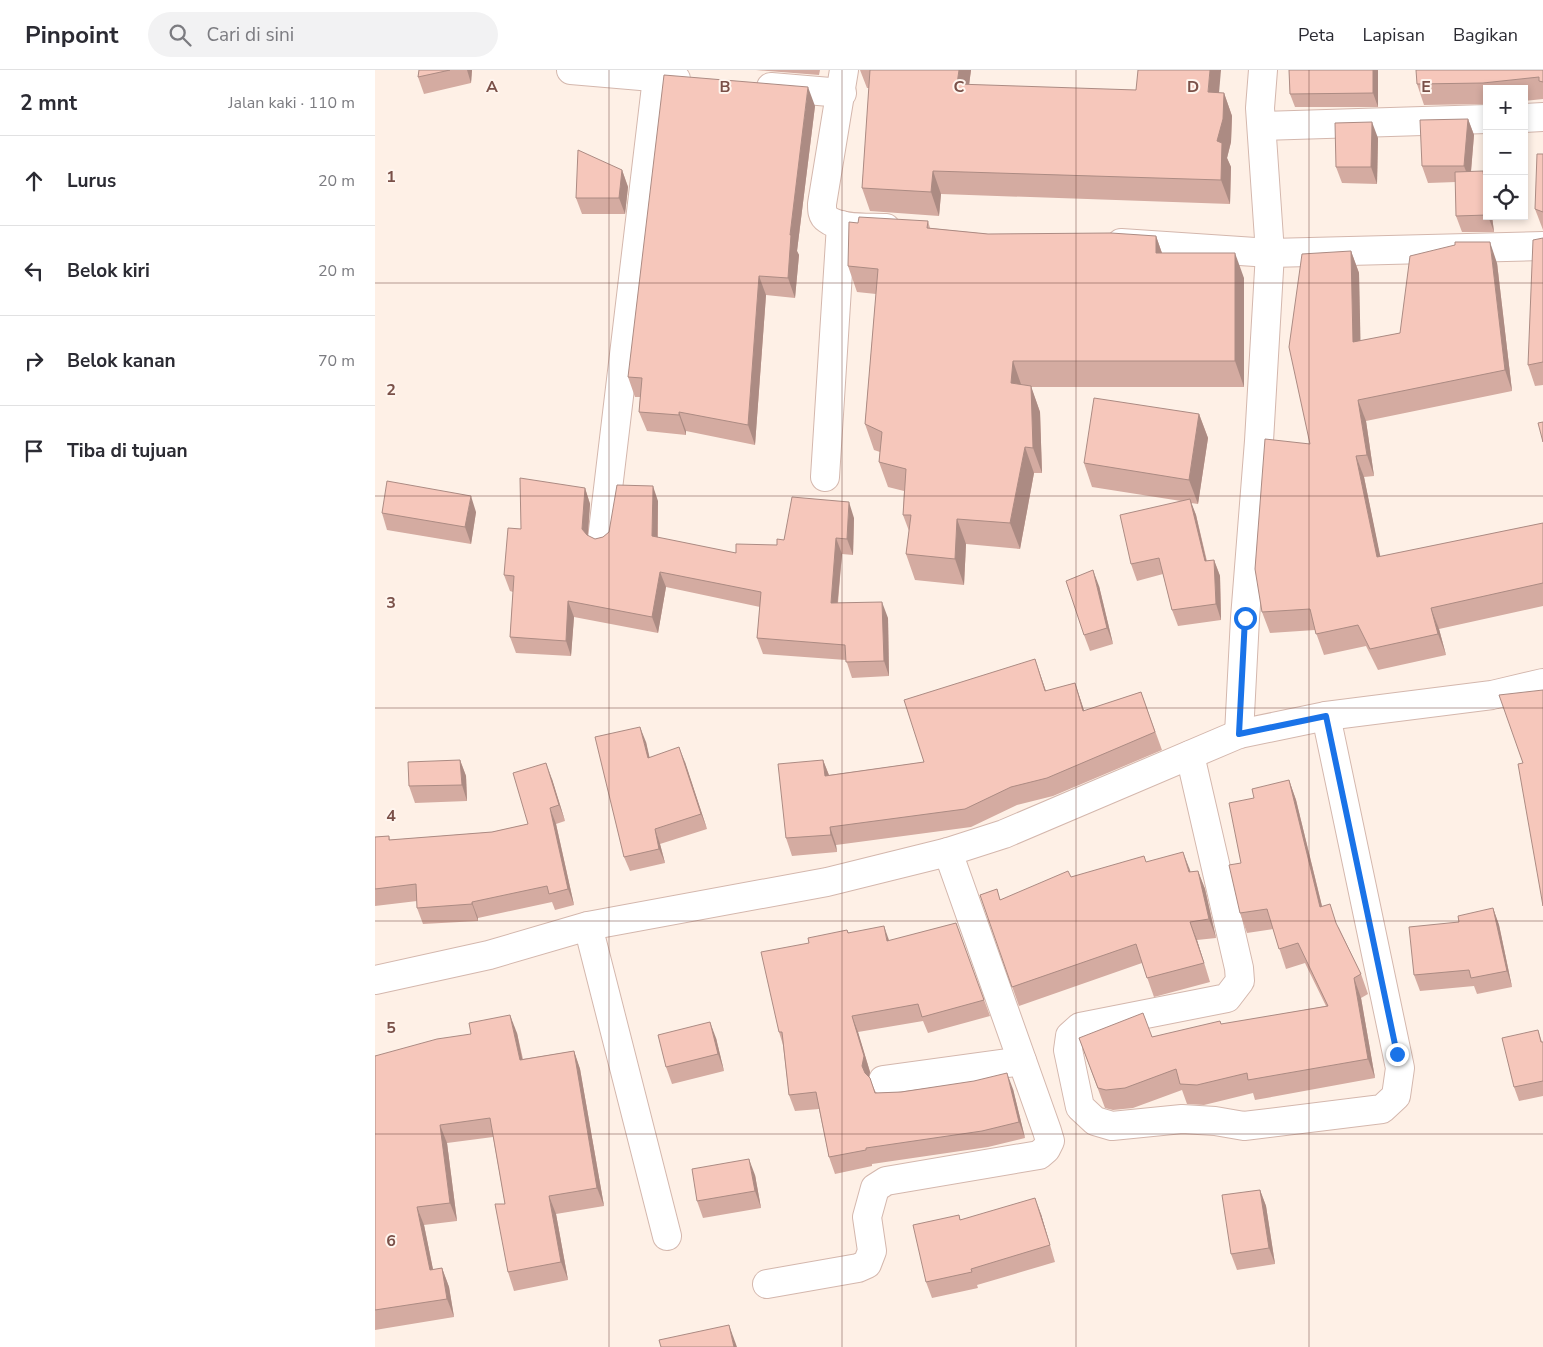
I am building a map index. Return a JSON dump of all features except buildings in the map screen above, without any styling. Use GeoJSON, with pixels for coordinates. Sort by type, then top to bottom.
{"type":"FeatureCollection","features":[{"type":"Feature","properties":{"kind":"street"},"geometry":{"type":"LineString","coordinates":[[571,70],[706,82]]}},
{"type":"Feature","properties":{"kind":"street"},"geometry":{"type":"LineString","coordinates":[[1239,734],[1270,253],[1260,108],[1263,70]]}},
{"type":"Feature","properties":{"kind":"street"},"geometry":{"type":"LineString","coordinates":[[602,539],[657,78]]}},
{"type":"Feature","properties":{"kind":"street"},"geometry":{"type":"LineString","coordinates":[[745,85],[843,81],[822,213],[826,219],[841,225],[909,230]]}},
{"type":"Feature","properties":{"kind":"street"},"geometry":{"type":"LineString","coordinates":[[1528,118],[1543,117]]}},
{"type":"Feature","properties":{"kind":"street"},"geometry":{"type":"LineString","coordinates":[[1262,126],[1483,119]]}},
{"type":"Feature","properties":{"kind":"street"},"geometry":{"type":"LineString","coordinates":[[825,477],[841,225]]}},
{"type":"Feature","properties":{"kind":"street"},"geometry":{"type":"LineString","coordinates":[[1094,242],[1270,253],[1543,246]]}},
{"type":"Feature","properties":{"kind":"street"},"geometry":{"type":"LineString","coordinates":[[375,980],[489,955],[588,926],[827,882],[948,852],[1004,834],[1239,734],[1326,716],[1492,695],[1543,683]]}},
{"type":"Feature","properties":{"kind":"street"},"geometry":{"type":"LineString","coordinates":[[1190,755],[1239,968],[1240,981],[1227,998],[1080,1027],[1070,1036],[1068,1050],[1081,1107],[1095,1121],[1111,1126],[1182,1119],[1215,1121],[1245,1126],[1382,1109],[1396,1096],[1400,1068],[1326,716]]}},
{"type":"Feature","properties":{"kind":"street"},"geometry":{"type":"LineString","coordinates":[[767,1284],[858,1268],[867,1264],[872,1251],[867,1217],[875,1188],[886,1181],[1039,1155],[1046,1149],[1049,1141],[948,852]]}},
{"type":"Feature","properties":{"kind":"street"},"geometry":{"type":"LineString","coordinates":[[588,926],[667,1236]]}},
{"type":"Feature","properties":{"kind":"street"},"geometry":{"type":"LineString","coordinates":[[883,1080],[1022,1062]]}},
{"type":"Feature","properties":{"kind":"route"},"geometry":{"type":"LineString","coordinates":[[1245,618],[1239,734],[1326,716],[1397,1054]]}}]}
